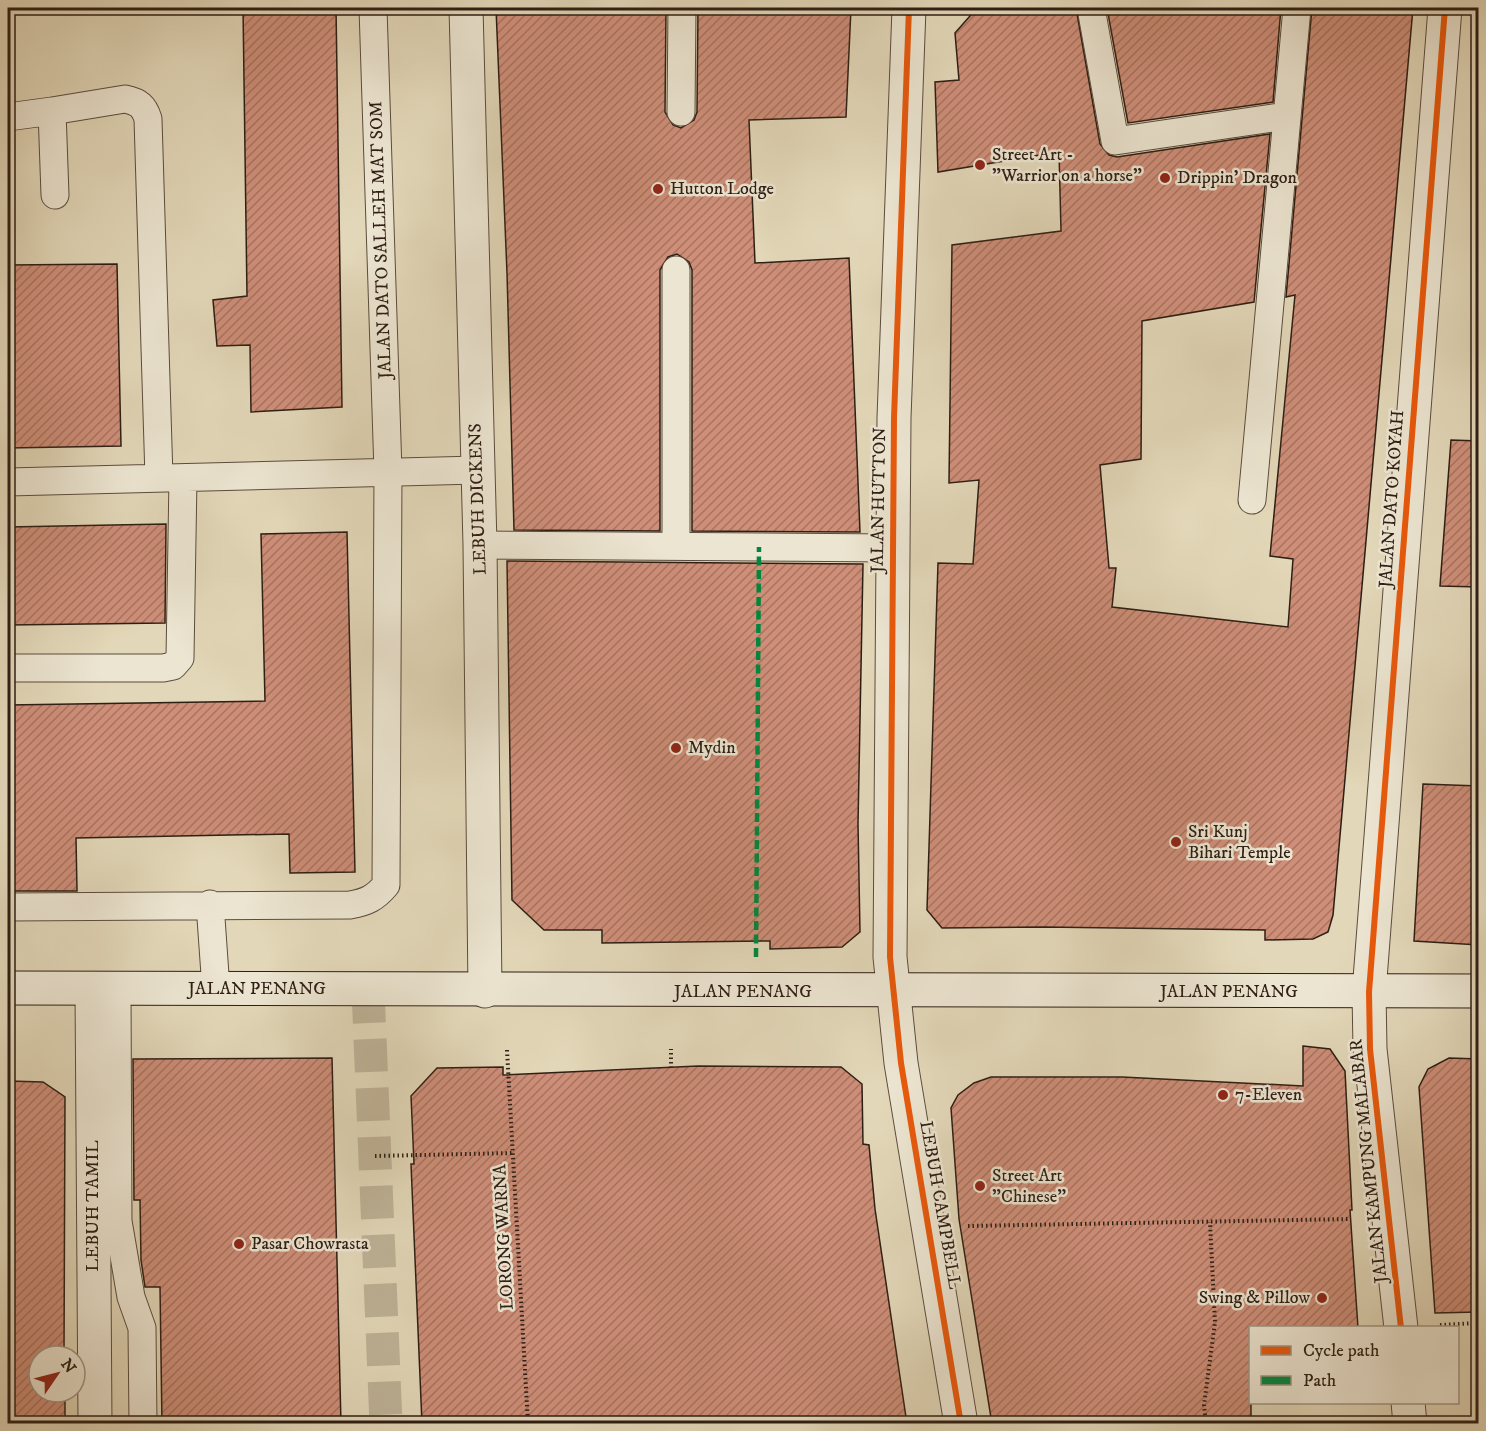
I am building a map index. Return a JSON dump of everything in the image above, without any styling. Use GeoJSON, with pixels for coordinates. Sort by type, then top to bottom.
{"type":"FeatureCollection","features":[{"type":"Feature","properties":{"kind":"street","name":"LEBUH DICKENS"},"geometry":{"type":"LineString","coordinates":[[466,8],[480,545],[485,991]]}},
{"type":"Feature","properties":{"kind":"street","name":"JALAN HUTTON"},"geometry":{"type":"LineString","coordinates":[[892,992],[894,418],[909,8]]}},
{"type":"Feature","properties":{"kind":"street","name":"JALAN DATO KOYAH"},"geometry":{"type":"LineString","coordinates":[[1369,992],[1445,8]]}},
{"type":"Feature","properties":{"kind":"street","name":"JALAN PENANG"},"geometry":{"type":"LineString","coordinates":[[8,988],[1479,992]]}},
{"type":"Feature","properties":{"kind":"street","name":"LEBUH TAMIL"},"geometry":{"type":"LineString","coordinates":[[95,1424],[94,1246],[104,989]]}},
{"type":"Feature","properties":{"kind":"street","name":"LEBUH CAMPBELL"},"geometry":{"type":"LineString","coordinates":[[892,992],[961,1424]]}},
{"type":"Feature","properties":{"kind":"street","name":"JALAN KAMPUNG MALABAR"},"geometry":{"type":"LineString","coordinates":[[1369,992],[1370,1049],[1401,1326]]}},
{"type":"Feature","properties":{"kind":"street"},"geometry":{"type":"LineString","coordinates":[[1408,1404],[1410,1424]]}},
{"type":"Feature","properties":{"kind":"lane","name":"JALAN DATO SALLEH MAT SOM"},"geometry":{"type":"LineString","coordinates":[[8,907],[210,904],[350,905],[371,899],[386,885],[388,472],[374,8]]}},
{"type":"Feature","properties":{"kind":"lane"},"geometry":{"type":"LineString","coordinates":[[681,112],[682,8]]}},
{"type":"Feature","properties":{"kind":"lane"},"geometry":{"type":"LineString","coordinates":[[1092,8],[1115,141],[1286,116]]}},
{"type":"Feature","properties":{"kind":"lane"},"geometry":{"type":"LineString","coordinates":[[1252,500],[1297,8]]}},
{"type":"Feature","properties":{"kind":"lane"},"geometry":{"type":"LineString","coordinates":[[8,117],[125,99],[136,101],[144,108],[148,119],[180,658],[173,666],[163,668],[8,668]]}},
{"type":"Feature","properties":{"kind":"lane"},"geometry":{"type":"LineString","coordinates":[[52,111],[55,195]]}},
{"type":"Feature","properties":{"kind":"lane"},"geometry":{"type":"LineString","coordinates":[[676,270],[676,546]]}},
{"type":"Feature","properties":{"kind":"lane"},"geometry":{"type":"LineString","coordinates":[[8,482],[477,470]]}},
{"type":"Feature","properties":{"kind":"lane"},"geometry":{"type":"LineString","coordinates":[[480,545],[893,548]]}},
{"type":"Feature","properties":{"kind":"lane"},"geometry":{"type":"LineString","coordinates":[[210,904],[216,990]]}},
{"type":"Feature","properties":{"kind":"lane"},"geometry":{"type":"LineString","coordinates":[[104,989],[118,1221],[131,1297],[142,1328],[143,1424]]}},
{"type":"Feature","properties":{"kind":"lane"},"geometry":{"type":"LineString","coordinates":[[94,1246],[131,1297]]}},
{"type":"Feature","properties":{"kind":"path"},"geometry":{"type":"LineString","coordinates":[[671,1068],[672,1049]]}},
{"type":"Feature","properties":{"kind":"path"},"geometry":{"type":"LineString","coordinates":[[375,1156],[513,1153]]}},
{"type":"Feature","properties":{"kind":"path"},"geometry":{"type":"LineString","coordinates":[[928,1227],[1390,1218]]}},
{"type":"Feature","properties":{"kind":"path"},"geometry":{"type":"LineString","coordinates":[[1206,1424],[1204,1405],[1215,1322],[1210,1222]]}},
{"type":"Feature","properties":{"kind":"building"},"geometry":{"type":"Polygon","coordinates":[[[243,8],[336,8],[342,407],[251,412],[250,345],[217,346],[213,300],[247,296],[243,8]]]}},
{"type":"Feature","properties":{"kind":"building"},"geometry":{"type":"Polygon","coordinates":[[[496,8],[666,8],[665,112],[673,125],[681,128],[694,120],[697,112],[698,8],[851,8],[846,117],[749,120],[755,263],[849,258],[860,532],[692,531],[692,270],[689,262],[677,254],[668,257],[660,270],[660,531],[514,530],[507,273],[496,8]]]}},
{"type":"Feature","properties":{"kind":"building"},"geometry":{"type":"Polygon","coordinates":[[[977,8],[1076,8],[1100,144],[1109,155],[1117,157],[1270,134],[1254,302],[1142,321],[1141,459],[1100,465],[1109,568],[1116,568],[1112,607],[1288,627],[1293,559],[1270,556],[1295,295],[1286,297],[1312,8],[1413,8],[1333,915],[1328,932],[1313,939],[1265,940],[1265,930],[942,928],[927,910],[938,563],[973,564],[979,480],[949,483],[952,245],[1061,231],[1059,152],[938,172],[935,82],[959,80],[955,33],[977,8]]]}},
{"type":"Feature","properties":{"kind":"building"},"geometry":{"type":"Polygon","coordinates":[[[1107,8],[1281,8],[1273,102],[1128,123],[1107,8]]]}},
{"type":"Feature","properties":{"kind":"building"},"geometry":{"type":"Polygon","coordinates":[[[117,264],[121,446],[8,448],[8,265],[117,264]]]}},
{"type":"Feature","properties":{"kind":"building"},"geometry":{"type":"Polygon","coordinates":[[[1451,440],[1479,441],[1479,587],[1440,586],[1451,440]]]}},
{"type":"Feature","properties":{"kind":"building"},"geometry":{"type":"Polygon","coordinates":[[[166,524],[165,623],[8,625],[8,527],[166,524]]]}},
{"type":"Feature","properties":{"kind":"building"},"geometry":{"type":"Polygon","coordinates":[[[347,532],[355,872],[290,873],[289,834],[76,838],[77,891],[8,891],[8,705],[265,701],[261,534],[347,532]]]}},
{"type":"Feature","properties":{"kind":"building"},"geometry":{"type":"Polygon","coordinates":[[[507,561],[863,564],[858,824],[860,932],[842,947],[770,949],[770,941],[602,943],[602,930],[544,930],[512,900],[507,561]]]}},
{"type":"Feature","properties":{"kind":"building"},"geometry":{"type":"Polygon","coordinates":[[[1423,784],[1479,786],[1479,945],[1414,941],[1423,784]]]}},
{"type":"Feature","properties":{"kind":"building"},"geometry":{"type":"Polygon","coordinates":[[[1303,1046],[1330,1049],[1345,1071],[1352,1210],[1350,1210],[1358,1326],[1249,1326],[1251,1424],[992,1424],[959,1219],[951,1108],[958,1095],[974,1083],[991,1077],[1122,1077],[1303,1086],[1303,1046]]]}},
{"type":"Feature","properties":{"kind":"building","name":"Pasar Chowrasta"},"geometry":{"type":"Polygon","coordinates":[[[332,1058],[341,1424],[162,1424],[160,1287],[145,1287],[141,1260],[140,1200],[134,1200],[133,1059],[332,1058]]]}},
{"type":"Feature","properties":{"kind":"building"},"geometry":{"type":"Polygon","coordinates":[[[1449,1058],[1479,1059],[1479,1312],[1435,1313],[1419,1087],[1428,1069],[1449,1058]]]}},
{"type":"Feature","properties":{"kind":"building"},"geometry":{"type":"Polygon","coordinates":[[[698,1066],[841,1067],[862,1084],[863,1144],[869,1145],[875,1209],[907,1424],[422,1424],[411,1164],[414,1164],[411,1096],[437,1068],[503,1067],[503,1075],[698,1066]]]}},
{"type":"Feature","properties":{"kind":"building"},"geometry":{"type":"Polygon","coordinates":[[[8,1081],[43,1082],[65,1097],[64,1344],[27,1344],[27,1404],[65,1404],[65,1424],[8,1424],[8,1081]]]}},
{"type":"Feature","properties":{"kind":"tunnel"},"geometry":{"type":"LineString","coordinates":[[368,990],[386,1424]]}},
{"type":"Feature","properties":{"kind":"marked path"},"geometry":{"type":"LineString","coordinates":[[756,957],[759,547]]}},
{"type":"Feature","properties":{"kind":"cycle path"},"geometry":{"type":"LineString","coordinates":[[909,8],[894,418],[890,957],[901,1063],[961,1424]]}},
{"type":"Feature","properties":{"kind":"cycle path"},"geometry":{"type":"LineString","coordinates":[[1401,1326],[1370,1049],[1369,992],[1445,8]]}},
{"type":"Feature","properties":{"kind":"place","name":"Street Art - \"Warrior on a horse\""},"geometry":{"type":"Point","coordinates":[980,165]}},
{"type":"Feature","properties":{"kind":"place","name":"Drippin' Dragon"},"geometry":{"type":"Point","coordinates":[1165,178]}},
{"type":"Feature","properties":{"kind":"place","name":"Hutton Lodge"},"geometry":{"type":"Point","coordinates":[658,189]}},
{"type":"Feature","properties":{"kind":"place","name":"Mydin"},"geometry":{"type":"Point","coordinates":[676,748]}},
{"type":"Feature","properties":{"kind":"place","name":"Sri Kunj Bihari Temple"},"geometry":{"type":"Point","coordinates":[1176,842]}},
{"type":"Feature","properties":{"kind":"place","name":"7-Eleven"},"geometry":{"type":"Point","coordinates":[1223,1095]}},
{"type":"Feature","properties":{"kind":"place","name":"Street Art \"Chinese\""},"geometry":{"type":"Point","coordinates":[980,1186]}},
{"type":"Feature","properties":{"kind":"place","name":"Pasar Chowrasta"},"geometry":{"type":"Point","coordinates":[239,1244]}},
{"type":"Feature","properties":{"kind":"place","name":"Swing & Pillow"},"geometry":{"type":"Point","coordinates":[1322,1298]}}]}
